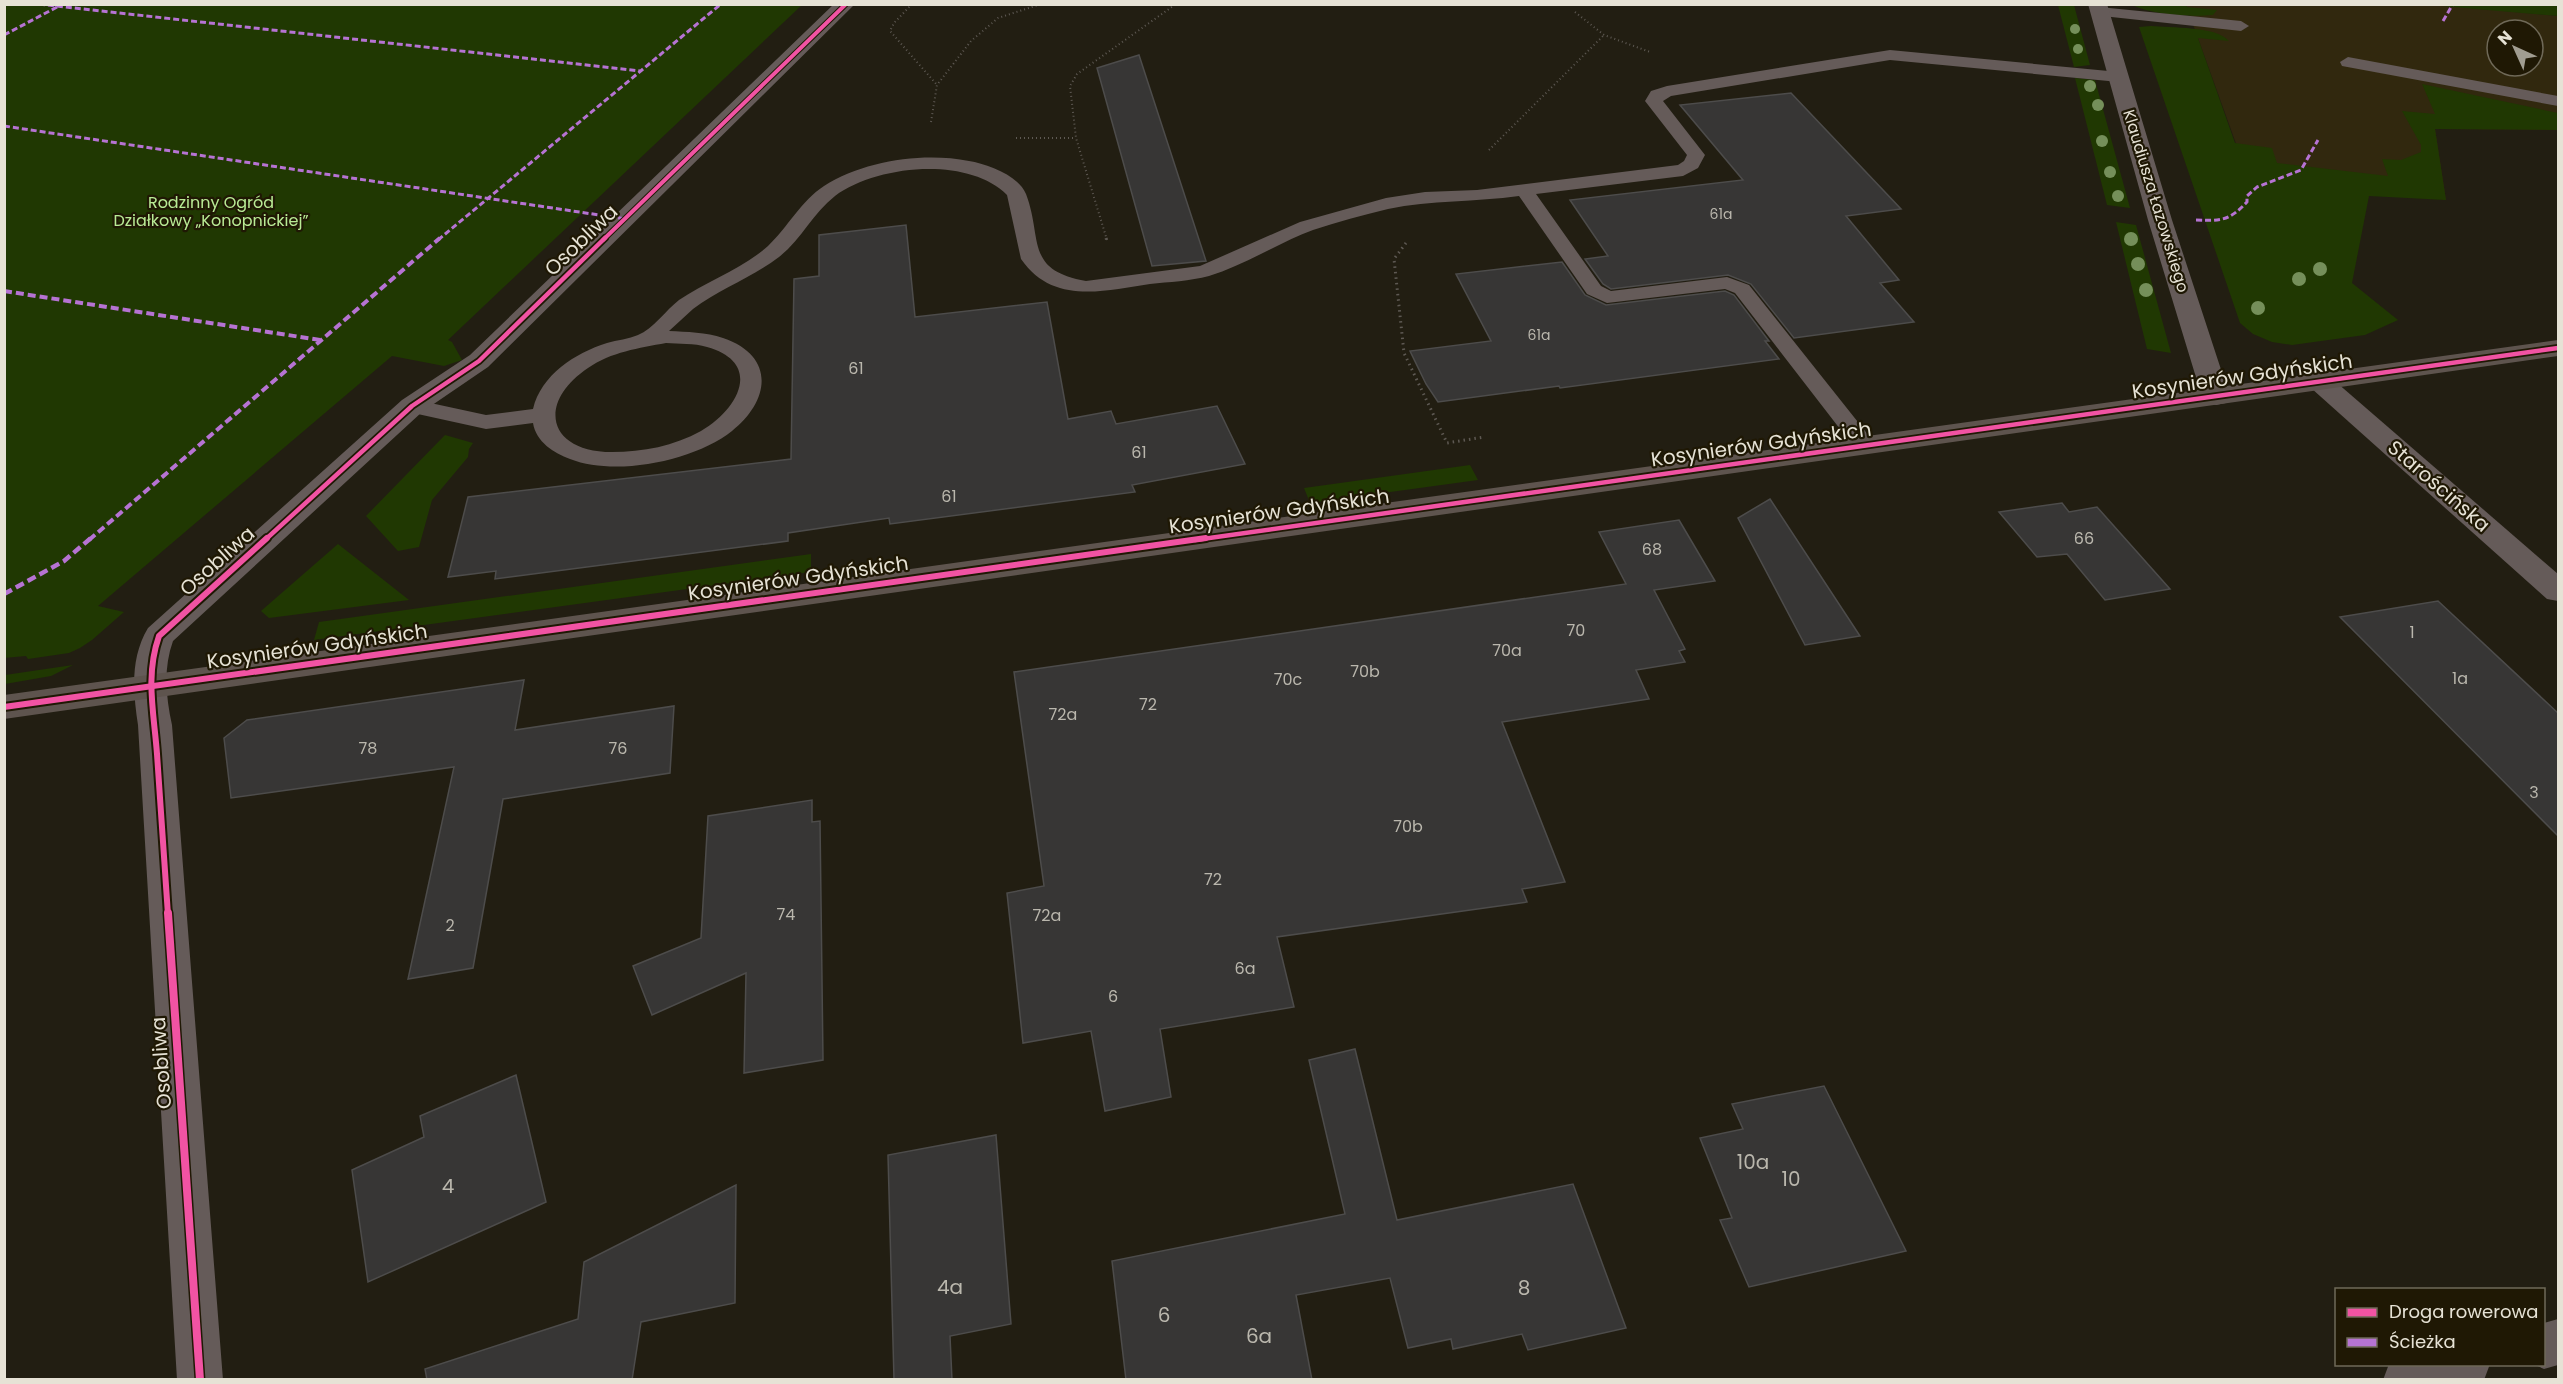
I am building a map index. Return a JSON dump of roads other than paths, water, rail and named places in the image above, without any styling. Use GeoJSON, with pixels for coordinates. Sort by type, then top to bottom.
{"type":"FeatureCollection","features":[{"type":"Feature","properties":{"kind":"street","name":"Osobliwa"},"geometry":{"type":"LineString","coordinates":[[200,1380],[155,737],[148,687],[153,651],[159,636],[412,406],[479,361],[846,4]]}},
{"type":"Feature","properties":{"kind":"street","name":"Klaudiusza Łazowskiego"},"geometry":{"type":"LineString","coordinates":[[2098,8],[2160,220],[2216,397]]}},
{"type":"Feature","properties":{"kind":"street","name":"Kosynierów Gdyńskich"},"geometry":{"type":"LineString","coordinates":[[4,707],[2559,348]]}},
{"type":"Feature","properties":{"kind":"street","name":"Starościńska"},"geometry":{"type":"LineString","coordinates":[[2320,382],[2559,591]]}},
{"type":"Feature","properties":{"kind":"street"},"geometry":{"type":"LineString","coordinates":[[2406,1380],[2463,1366]]}},
{"type":"Feature","properties":{"kind":"lane"},"geometry":{"type":"LineString","coordinates":[[2098,8],[2241,26]]}},
{"type":"Feature","properties":{"kind":"lane"},"geometry":{"type":"LineString","coordinates":[[645,340],[686,305],[773,252],[789,236],[815,202],[831,190],[872,172],[901,165],[968,166],[989,172],[1006,183],[1016,193],[1031,259],[1043,272],[1063,283],[1086,287],[1204,271],[1306,226],[1386,204],[1683,170],[1692,164],[1696,154],[1654,101],[1657,95],[1667,91],[1890,55],[2119,77]]}},
{"type":"Feature","properties":{"kind":"lane"},"geometry":{"type":"LineString","coordinates":[[2348,62],[2559,101]]}},
{"type":"Feature","properties":{"kind":"lane"},"geometry":{"type":"LineString","coordinates":[[1524,190],[1594,290],[1607,297],[1727,283],[1742,289],[1865,446]]}},
{"type":"Feature","properties":{"kind":"lane"},"geometry":{"type":"LineString","coordinates":[[697,339],[723,345],[743,358],[752,374],[752,390],[745,406],[730,422],[692,444],[655,456],[625,460],[597,458],[573,452],[555,442],[543,426],[543,415],[542,406],[553,387],[573,368],[601,353],[645,340],[697,339]]}},
{"type":"Feature","properties":{"kind":"lane"},"geometry":{"type":"LineString","coordinates":[[412,406],[486,422],[543,415]]}},
{"type":"Feature","properties":{"kind":"park label","name":"Rodzinny Ogród Działkowy „Konopnickiej”"},"geometry":{"type":"Point","coordinates":[211,211]}}]}
